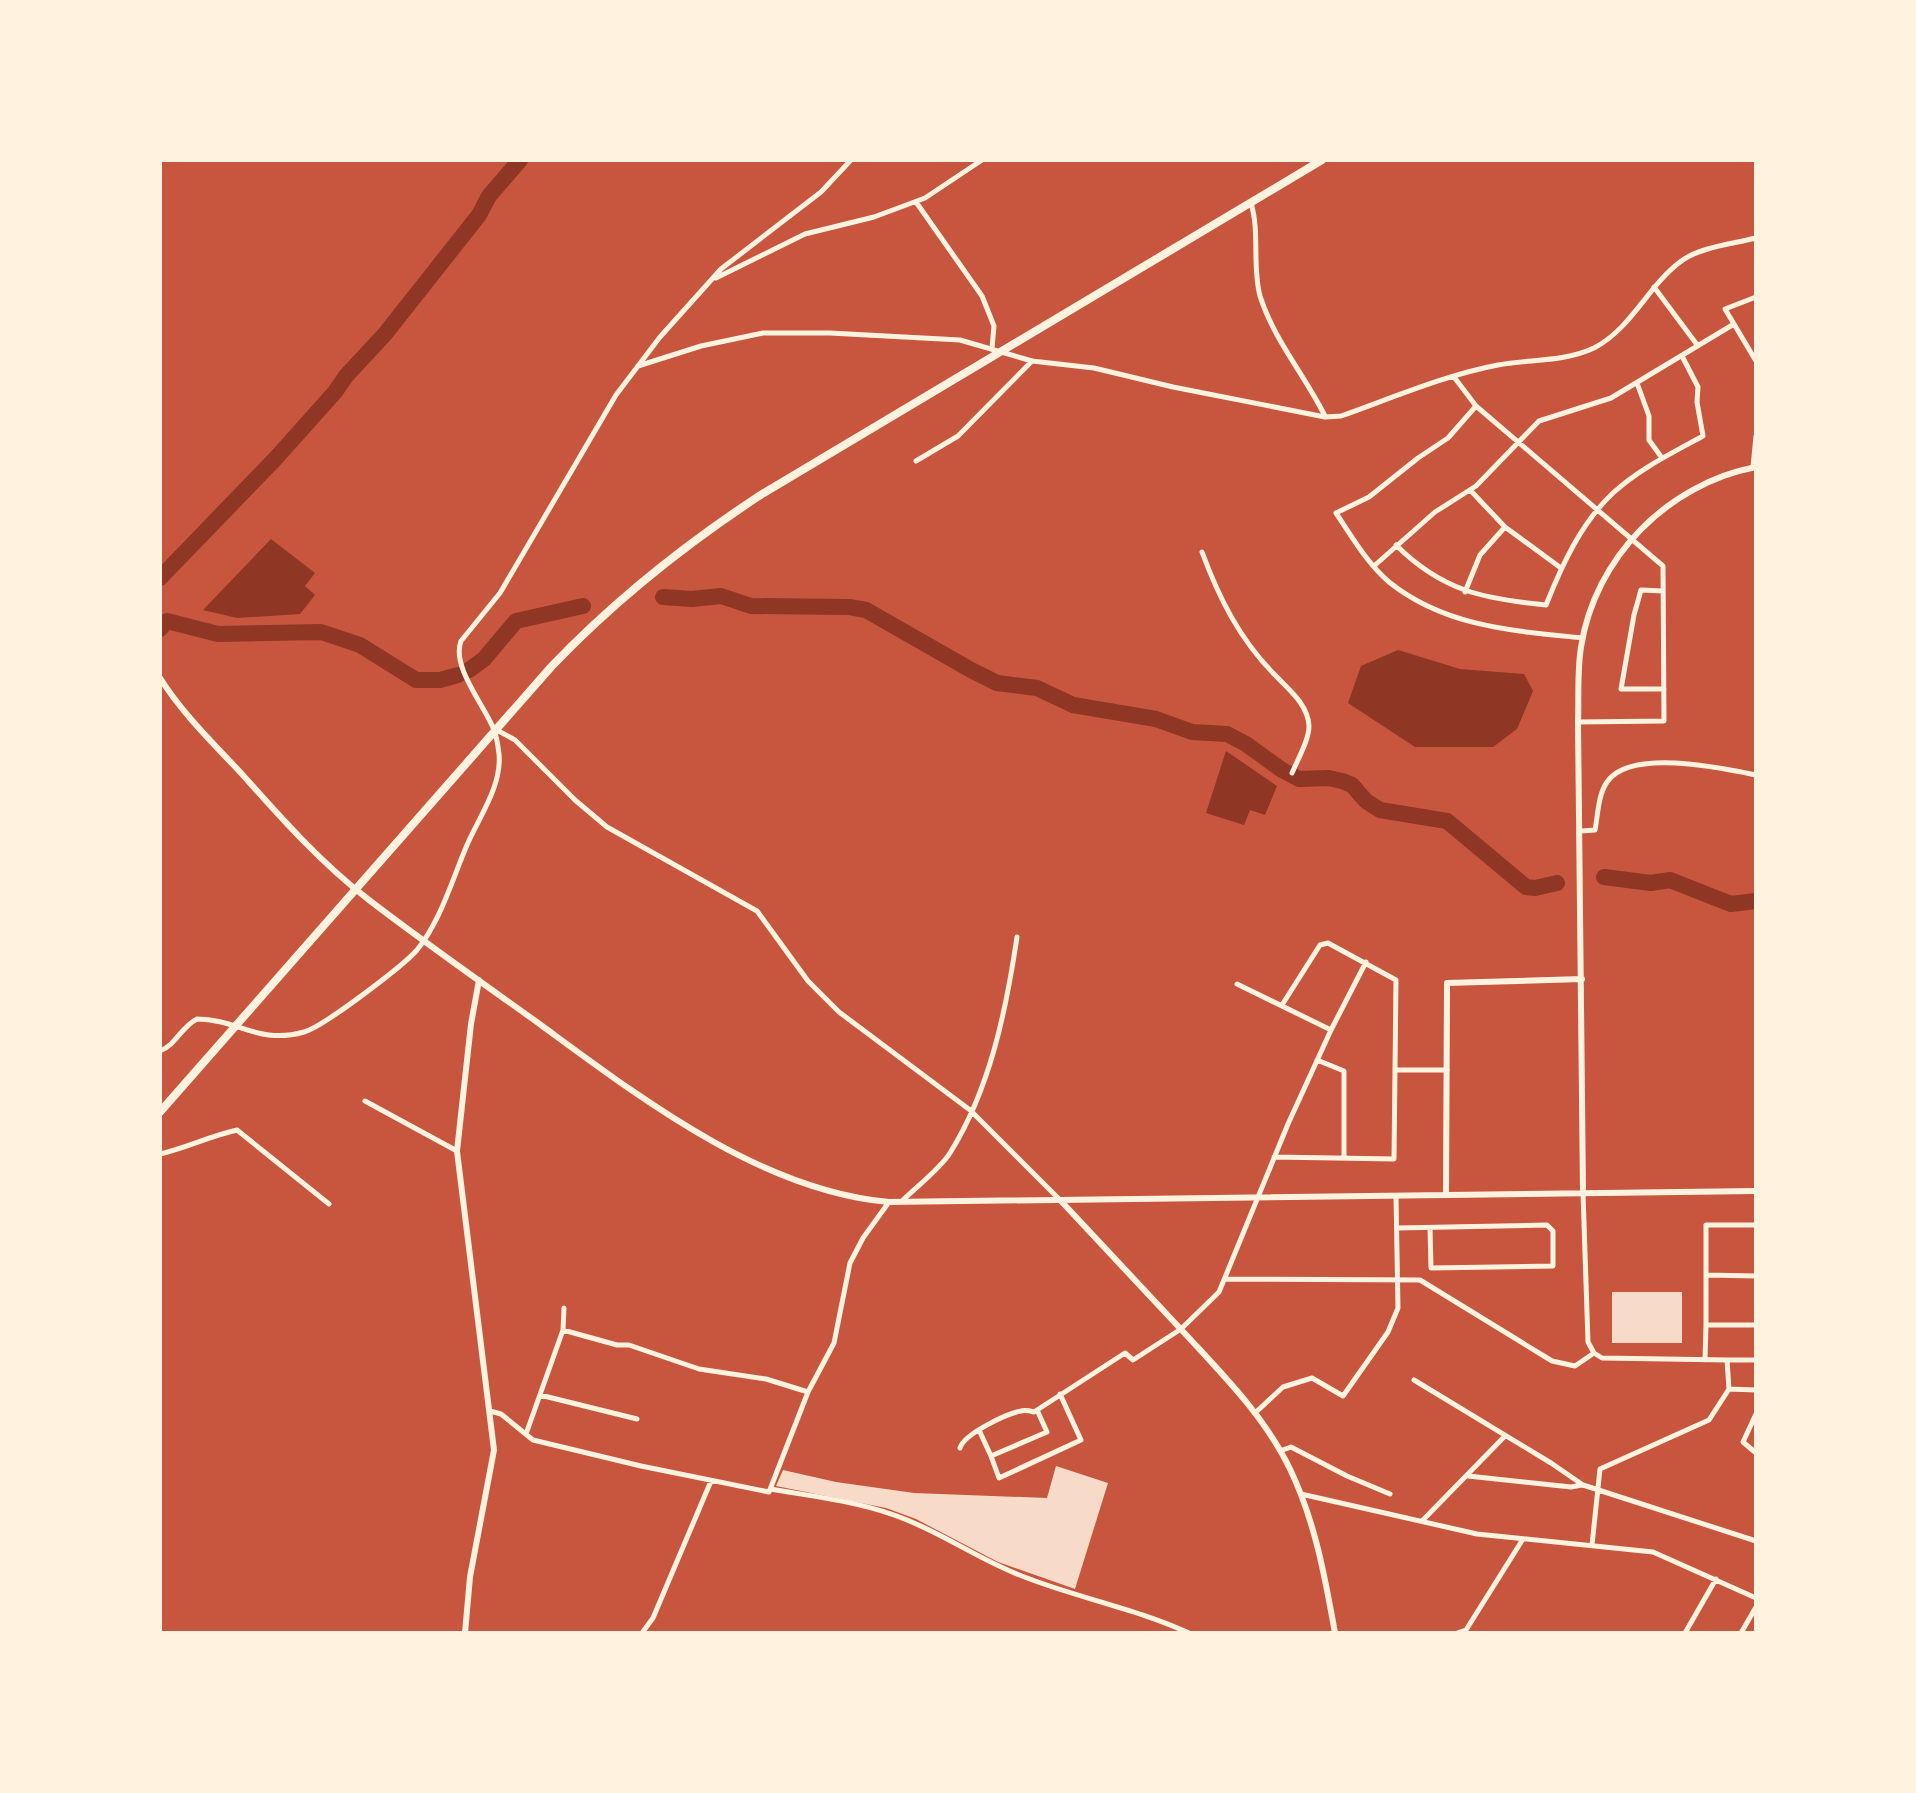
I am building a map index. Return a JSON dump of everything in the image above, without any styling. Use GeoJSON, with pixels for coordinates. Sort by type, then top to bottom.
{"type":"FeatureCollection","features":[{"type":"Feature","properties":{"kind":"main road"},"geometry":{"type":"LineString","coordinates":[[160,1112],[494,729],[594,623],[682,548],[759,496],[1322,160]]}},
{"type":"Feature","properties":{"kind":"street"},"geometry":{"type":"LineString","coordinates":[[160,1051],[168,1048],[187,1024],[197,1019],[277,1037],[317,1027],[408,958],[425,939],[492,791],[499,758],[494,729],[468,679],[458,649],[468,631],[500,593],[616,395],[660,337],[721,269],[821,192],[851,160]]}},
{"type":"Feature","properties":{"kind":"street"},"geometry":{"type":"LineString","coordinates":[[709,283],[730,269],[805,234],[874,217],[916,202],[982,160]]}},
{"type":"Feature","properties":{"kind":"street"},"geometry":{"type":"LineString","coordinates":[[916,202],[982,296],[994,326],[992,348]]}},
{"type":"Feature","properties":{"kind":"street"},"geometry":{"type":"LineString","coordinates":[[1251,203],[1255,218],[1259,291],[1270,325],[1313,392],[1325,417]]}},
{"type":"Feature","properties":{"kind":"street"},"geometry":{"type":"LineString","coordinates":[[638,366],[701,346],[763,333],[960,340],[1032,361],[1094,368],[1325,417],[1341,416],[1499,364],[1553,359],[1595,347],[1619,330],[1654,287],[1682,260],[1756,238]]}},
{"type":"Feature","properties":{"kind":"street"},"geometry":{"type":"LineString","coordinates":[[1654,287],[1698,346]]}},
{"type":"Feature","properties":{"kind":"street"},"geometry":{"type":"LineString","coordinates":[[1756,297],[1725,309],[1756,361]]}},
{"type":"Feature","properties":{"kind":"street"},"geometry":{"type":"LineString","coordinates":[[1374,566],[1435,512],[1471,491],[1539,421],[1611,398],[1734,324]]}},
{"type":"Feature","properties":{"kind":"street"},"geometry":{"type":"LineString","coordinates":[[1396,545],[1442,582],[1465,592],[1498,600],[1546,605],[1561,568],[1614,492],[1662,458],[1703,436],[1697,402],[1698,387],[1682,356]]}},
{"type":"Feature","properties":{"kind":"street"},"geometry":{"type":"LineString","coordinates":[[916,461],[958,436],[1032,361]]}},
{"type":"Feature","properties":{"kind":"street"},"geometry":{"type":"LineString","coordinates":[[1454,377],[1476,406],[1663,566],[1664,721],[1578,722]]}},
{"type":"Feature","properties":{"kind":"street"},"geometry":{"type":"LineString","coordinates":[[1637,383],[1649,416],[1649,440],[1662,458]]}},
{"type":"Feature","properties":{"kind":"street"},"geometry":{"type":"LineString","coordinates":[[1476,406],[1448,438],[1369,497],[1336,513],[1388,581],[1425,606],[1489,628],[1583,638]]}},
{"type":"Feature","properties":{"kind":"street"},"geometry":{"type":"LineString","coordinates":[[1756,436],[1754,467],[1711,481],[1652,519],[1630,540],[1602,583],[1583,638],[1578,722],[1583,1193],[1588,1342],[1594,1353],[1602,1358],[1756,1360]]}},
{"type":"Feature","properties":{"kind":"street"},"geometry":{"type":"LineString","coordinates":[[1471,491],[1505,527],[1561,568]]}},
{"type":"Feature","properties":{"kind":"street"},"geometry":{"type":"LineString","coordinates":[[1465,592],[1480,555],[1505,527]]}},
{"type":"Feature","properties":{"kind":"street"},"geometry":{"type":"LineString","coordinates":[[1202,552],[1212,579],[1252,652],[1296,695],[1308,721],[1309,729],[1292,773]]}},
{"type":"Feature","properties":{"kind":"street"},"geometry":{"type":"LineString","coordinates":[[1663,591],[1641,590],[1621,689],[1664,689]]}},
{"type":"Feature","properties":{"kind":"street"},"geometry":{"type":"LineString","coordinates":[[160,678],[182,709],[252,786],[325,864],[354,888],[654,1106],[801,1183],[858,1199],[889,1202],[1756,1191]]}},
{"type":"Feature","properties":{"kind":"street"},"geometry":{"type":"LineString","coordinates":[[494,729],[515,740],[607,827],[757,911],[808,981],[839,1012],[970,1110],[1181,1329],[1255,1413],[1280,1451],[1301,1494],[1322,1562],[1335,1633]]}},
{"type":"Feature","properties":{"kind":"street"},"geometry":{"type":"LineString","coordinates":[[1581,831],[1595,830],[1602,792],[1610,779],[1617,773],[1645,764],[1705,764],[1756,775]]}},
{"type":"Feature","properties":{"kind":"street"},"geometry":{"type":"LineString","coordinates":[[901,1202],[949,1156],[983,1083],[997,1039],[1017,937]]}},
{"type":"Feature","properties":{"kind":"street"},"geometry":{"type":"LineString","coordinates":[[1274,1157],[1394,1159],[1396,980],[1328,943],[1320,945],[1282,1005]]}},
{"type":"Feature","properties":{"kind":"street"},"geometry":{"type":"LineString","coordinates":[[960,1448],[962,1441],[979,1430],[1021,1411],[1037,1410],[1125,1353],[1133,1360],[1181,1329],[1219,1292],[1317,1060],[1366,962]]}},
{"type":"Feature","properties":{"kind":"street"},"geometry":{"type":"LineString","coordinates":[[1446,1195],[1447,983],[1582,979]]}},
{"type":"Feature","properties":{"kind":"street"},"geometry":{"type":"LineString","coordinates":[[465,1633],[470,1577],[494,1450],[457,1151],[479,980]]}},
{"type":"Feature","properties":{"kind":"street"},"geometry":{"type":"LineString","coordinates":[[1237,984],[1331,1030]]}},
{"type":"Feature","properties":{"kind":"street"},"geometry":{"type":"LineString","coordinates":[[1317,1060],[1344,1071],[1344,1158]]}},
{"type":"Feature","properties":{"kind":"street"},"geometry":{"type":"LineString","coordinates":[[1395,1070],[1447,1070]]}},
{"type":"Feature","properties":{"kind":"street"},"geometry":{"type":"LineString","coordinates":[[365,1101],[457,1151]]}},
{"type":"Feature","properties":{"kind":"street"},"geometry":{"type":"LineString","coordinates":[[160,1154],[209,1136],[237,1130],[329,1204]]}},
{"type":"Feature","properties":{"kind":"street"},"geometry":{"type":"LineString","coordinates":[[1255,1413],[1283,1387],[1312,1378],[1343,1396],[1388,1332],[1398,1308],[1396,1196]]}},
{"type":"Feature","properties":{"kind":"street"},"geometry":{"type":"LineString","coordinates":[[490,1411],[501,1414],[533,1440],[769,1492],[808,1392],[834,1343],[850,1263],[863,1238],[889,1202]]}},
{"type":"Feature","properties":{"kind":"street"},"geometry":{"type":"LineString","coordinates":[[1397,1228],[1547,1225],[1553,1231],[1553,1266],[1431,1268],[1430,1228]]}},
{"type":"Feature","properties":{"kind":"street"},"geometry":{"type":"LineString","coordinates":[[1705,1360],[1706,1225],[1756,1225]]}},
{"type":"Feature","properties":{"kind":"street"},"geometry":{"type":"LineString","coordinates":[[1706,1275],[1756,1276]]}},
{"type":"Feature","properties":{"kind":"street"},"geometry":{"type":"LineString","coordinates":[[1226,1279],[1420,1280],[1552,1361],[1575,1366],[1594,1353]]}},
{"type":"Feature","properties":{"kind":"street"},"geometry":{"type":"LineString","coordinates":[[526,1434],[563,1330],[564,1308]]}},
{"type":"Feature","properties":{"kind":"street"},"geometry":{"type":"LineString","coordinates":[[1706,1325],[1756,1325]]}},
{"type":"Feature","properties":{"kind":"street"},"geometry":{"type":"LineString","coordinates":[[563,1330],[617,1345],[629,1345],[699,1369],[766,1379],[808,1392]]}},
{"type":"Feature","properties":{"kind":"street"},"geometry":{"type":"LineString","coordinates":[[1592,1545],[1600,1469],[1709,1420],[1729,1389],[1727,1360]]}},
{"type":"Feature","properties":{"kind":"street"},"geometry":{"type":"LineString","coordinates":[[1414,1380],[1583,1485],[1756,1541]]}},
{"type":"Feature","properties":{"kind":"street"},"geometry":{"type":"LineString","coordinates":[[1729,1389],[1756,1390]]}},
{"type":"Feature","properties":{"kind":"street"},"geometry":{"type":"LineString","coordinates":[[979,1430],[999,1478],[1081,1440],[1060,1394]]}},
{"type":"Feature","properties":{"kind":"street"},"geometry":{"type":"LineString","coordinates":[[540,1395],[637,1419]]}},
{"type":"Feature","properties":{"kind":"street"},"geometry":{"type":"LineString","coordinates":[[991,1456],[1047,1432],[1037,1410]]}},
{"type":"Feature","properties":{"kind":"street"},"geometry":{"type":"LineString","coordinates":[[1756,1414],[1743,1442],[1756,1453]]}},
{"type":"Feature","properties":{"kind":"street"},"geometry":{"type":"LineString","coordinates":[[1422,1521],[1505,1436]]}},
{"type":"Feature","properties":{"kind":"street"},"geometry":{"type":"LineString","coordinates":[[1280,1451],[1291,1447],[1390,1494]]}},
{"type":"Feature","properties":{"kind":"street"},"geometry":{"type":"LineString","coordinates":[[1468,1476],[1571,1487],[1583,1485]]}},
{"type":"Feature","properties":{"kind":"street"},"geometry":{"type":"LineString","coordinates":[[642,1633],[653,1618],[711,1481]]}},
{"type":"Feature","properties":{"kind":"street"},"geometry":{"type":"LineString","coordinates":[[771,1489],[836,1500],[905,1519],[1023,1577],[1140,1612],[1189,1633]]}},
{"type":"Feature","properties":{"kind":"street"},"geometry":{"type":"LineString","coordinates":[[1301,1494],[1477,1534],[1653,1552],[1756,1598]]}},
{"type":"Feature","properties":{"kind":"street"},"geometry":{"type":"LineString","coordinates":[[1457,1633],[1466,1630],[1523,1539]]}},
{"type":"Feature","properties":{"kind":"street"},"geometry":{"type":"LineString","coordinates":[[1685,1633],[1716,1579]]}},
{"type":"Feature","properties":{"kind":"street"},"geometry":{"type":"LineString","coordinates":[[1741,1633],[1756,1607]]}},
{"type":"Feature","properties":{"kind":"shaded area"},"geometry":{"type":"Polygon","coordinates":[[[271,539],[315,573],[305,586],[315,595],[300,614],[237,618],[203,610],[271,539]]]}},
{"type":"Feature","properties":{"kind":"shaded area"},"geometry":{"type":"Polygon","coordinates":[[[1398,650],[1460,669],[1524,674],[1533,691],[1517,729],[1493,747],[1415,747],[1348,703],[1361,666],[1398,650]]]}},
{"type":"Feature","properties":{"kind":"shaded area"},"geometry":{"type":"Polygon","coordinates":[[[1226,751],[1277,786],[1265,815],[1250,810],[1244,825],[1206,813],[1226,751]]]}},
{"type":"Feature","properties":{"kind":"building"},"geometry":{"type":"Polygon","coordinates":[[[1612,1292],[1682,1292],[1682,1343],[1612,1343],[1612,1292]]]}},
{"type":"Feature","properties":{"kind":"building"},"geometry":{"type":"Polygon","coordinates":[[[1056,1466],[1108,1483],[1075,1589],[998,1562],[916,1519],[886,1508],[776,1486],[783,1470],[836,1482],[914,1493],[1047,1498],[1056,1466]]]}},
{"type":"Feature","properties":{"kind":"waterway"},"geometry":{"type":"LineString","coordinates":[[160,578],[276,458],[385,334],[479,215],[489,196],[520,160]]}},
{"type":"Feature","properties":{"kind":"waterway"},"geometry":{"type":"LineString","coordinates":[[663,597],[692,599],[721,596],[751,606],[849,607],[866,610],[997,683],[1037,688],[1073,705],[1156,719],[1192,732],[1227,734],[1299,779],[1342,781],[1352,785],[1366,801],[1380,810],[1447,821],[1526,887],[1557,883]]}},
{"type":"Feature","properties":{"kind":"waterway"},"geometry":{"type":"LineString","coordinates":[[469,670],[484,659],[516,621],[583,606]]}},
{"type":"Feature","properties":{"kind":"waterway"},"geometry":{"type":"LineString","coordinates":[[160,629],[167,621],[218,634],[321,632],[360,645],[416,680],[440,680],[458,675]]}},
{"type":"Feature","properties":{"kind":"waterway"},"geometry":{"type":"LineString","coordinates":[[1604,877],[1651,883],[1670,880],[1731,904],[1756,901]]}}]}
